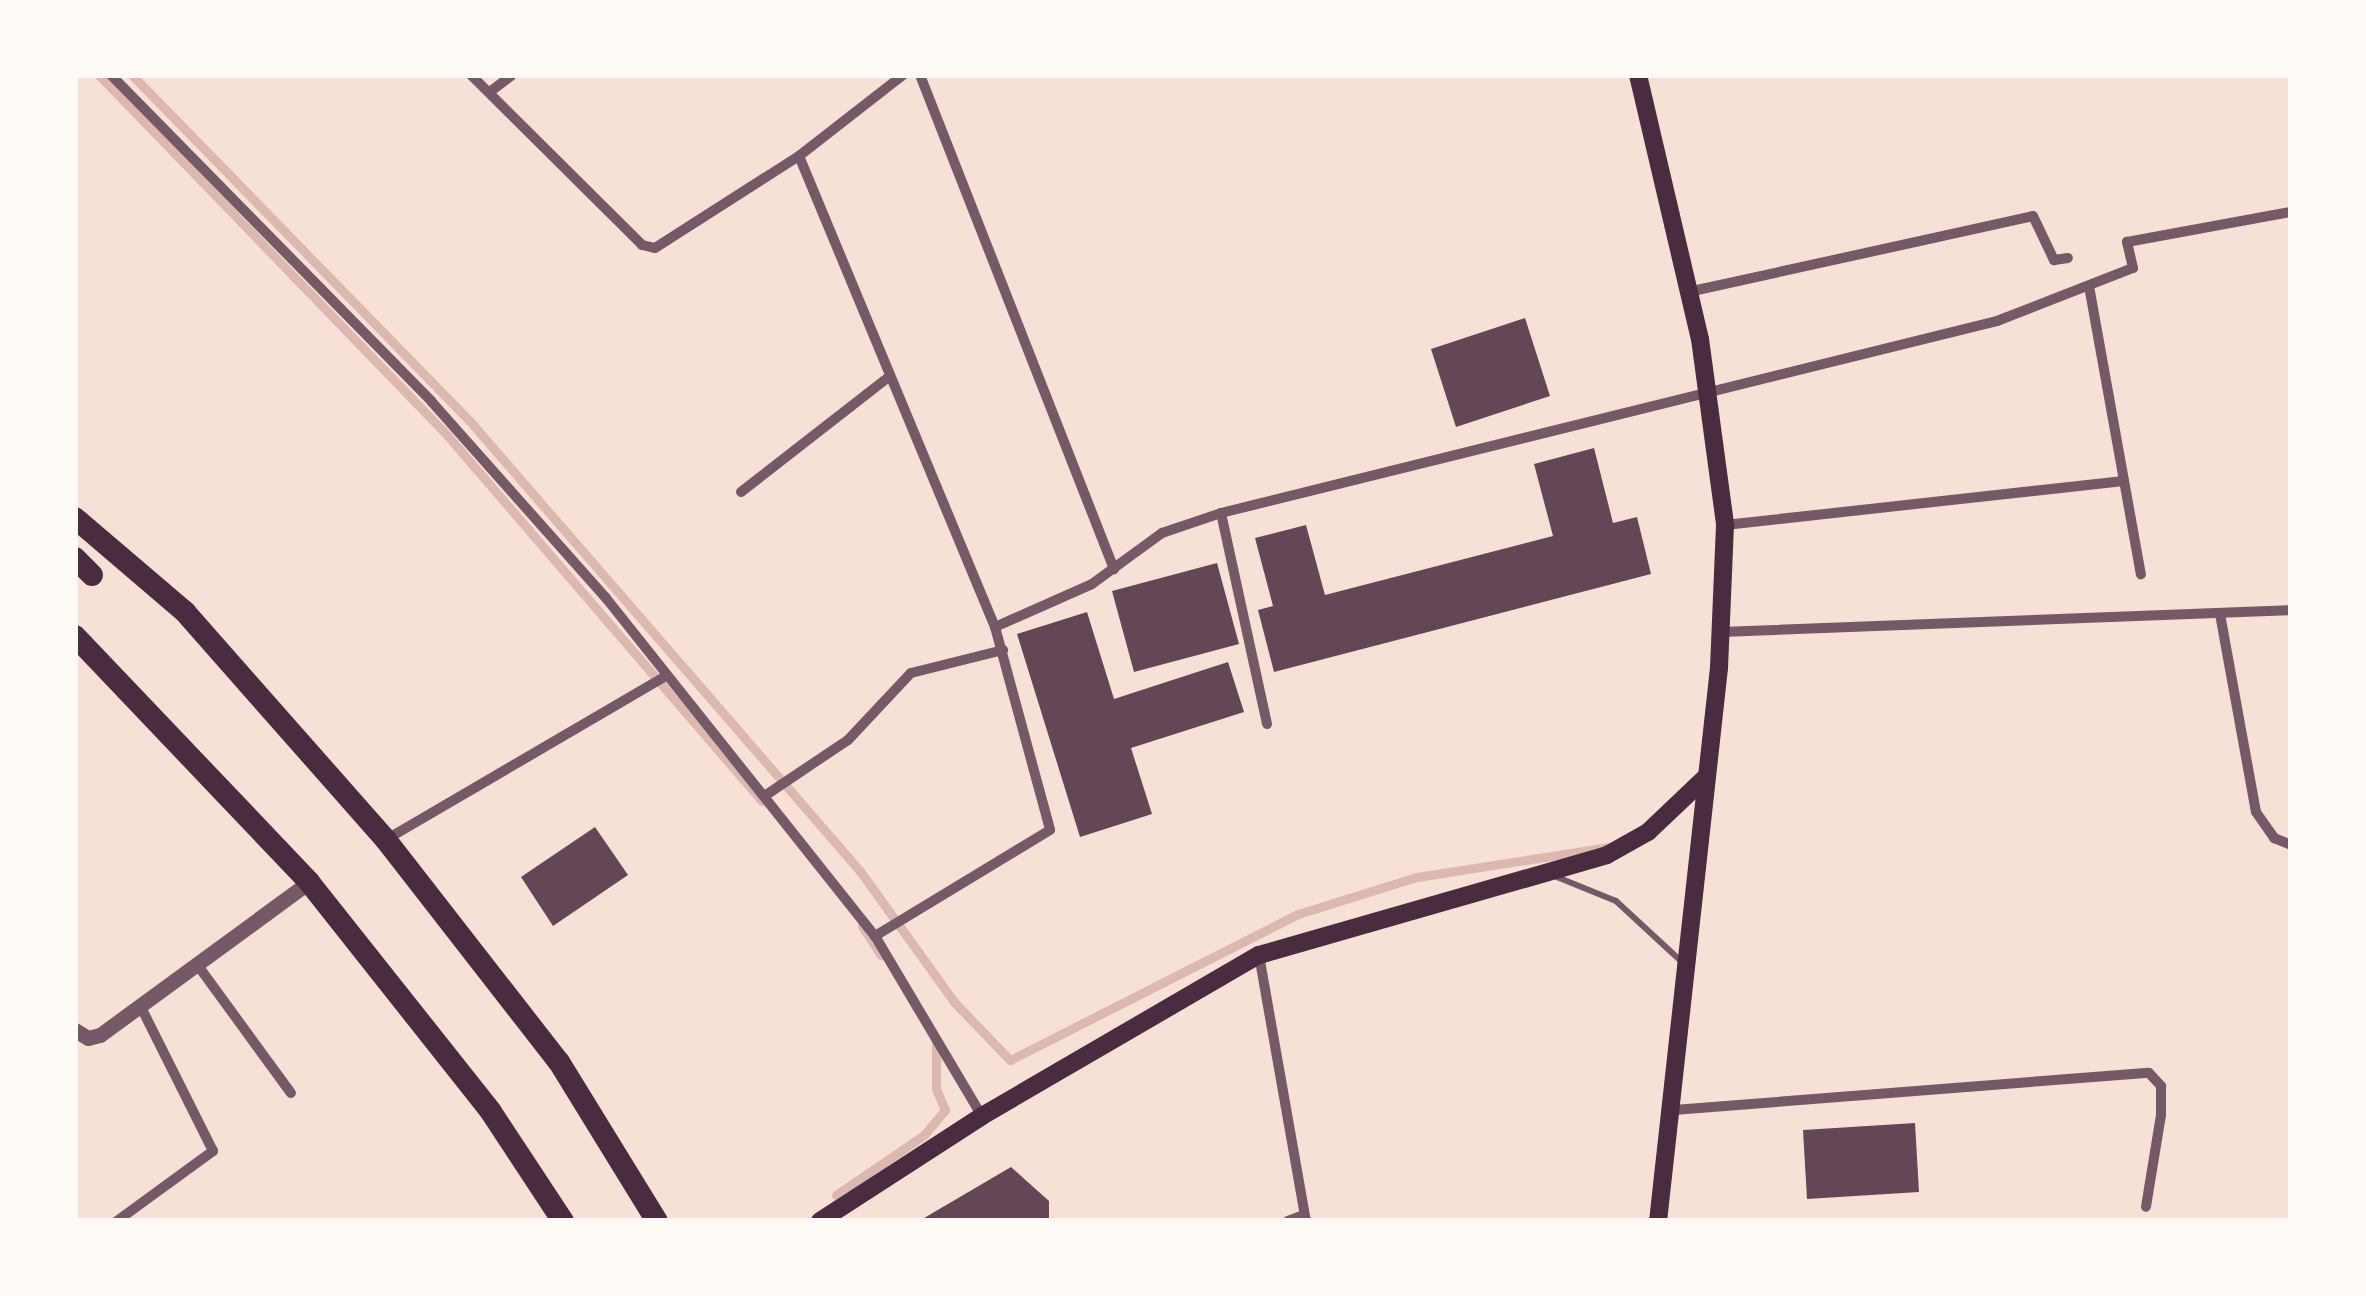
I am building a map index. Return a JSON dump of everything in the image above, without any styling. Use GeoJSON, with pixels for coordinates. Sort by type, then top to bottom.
{"type":"FeatureCollection","features":[{"type":"Feature","properties":{"kind":"highway"},"geometry":{"type":"LineString","coordinates":[[75,518],[186,612],[386,840],[559,1062],[657,1221]]}},
{"type":"Feature","properties":{"kind":"highway"},"geometry":{"type":"LineString","coordinates":[[75,636],[310,882],[490,1112],[563,1221]]}},
{"type":"Feature","properties":{"kind":"main road"},"geometry":{"type":"LineString","coordinates":[[1638,75],[1710,392],[1724,525],[1722,632],[1674,1110],[1658,1221]]}},
{"type":"Feature","properties":{"kind":"main road"},"geometry":{"type":"LineString","coordinates":[[820,1221],[982,1116],[1258,955],[1402,910],[1552,875],[1648,832],[1705,778]]}},
{"type":"Feature","properties":{"kind":"street"},"geometry":{"type":"LineString","coordinates":[[111,75],[443,414],[606,598],[875,936],[982,1116]]}},
{"type":"Feature","properties":{"kind":"street"},"geometry":{"type":"LineString","coordinates":[[471,75],[642,244],[654,248],[800,156],[903,75]]}},
{"type":"Feature","properties":{"kind":"street"},"geometry":{"type":"LineString","coordinates":[[491,91],[512,75]]}},
{"type":"Feature","properties":{"kind":"street"},"geometry":{"type":"LineString","coordinates":[[920,75],[1114,568]]}},
{"type":"Feature","properties":{"kind":"street"},"geometry":{"type":"LineString","coordinates":[[800,156],[995,627],[1050,830],[875,936]]}},
{"type":"Feature","properties":{"kind":"street"},"geometry":{"type":"LineString","coordinates":[[995,627],[1114,568],[1162,533],[1221,513],[1982,325],[2133,268],[2126,242],[2291,212]]}},
{"type":"Feature","properties":{"kind":"street"},"geometry":{"type":"LineString","coordinates":[[1688,292],[2033,216],[2054,260],[2068,258]]}},
{"type":"Feature","properties":{"kind":"street"},"geometry":{"type":"LineString","coordinates":[[2089,286],[2141,574]]}},
{"type":"Feature","properties":{"kind":"street"},"geometry":{"type":"LineString","coordinates":[[741,492],[890,376]]}},
{"type":"Feature","properties":{"kind":"street"},"geometry":{"type":"LineString","coordinates":[[1724,525],[2124,481]]}},
{"type":"Feature","properties":{"kind":"street"},"geometry":{"type":"LineString","coordinates":[[1221,513],[1266,724]]}},
{"type":"Feature","properties":{"kind":"street"},"geometry":{"type":"LineString","coordinates":[[1722,632],[2291,610]]}},
{"type":"Feature","properties":{"kind":"street"},"geometry":{"type":"LineString","coordinates":[[2220,614],[2256,812],[2274,838],[2291,844]]}},
{"type":"Feature","properties":{"kind":"street"},"geometry":{"type":"LineString","coordinates":[[766,795],[848,740],[911,674],[1003,650]]}},
{"type":"Feature","properties":{"kind":"street"},"geometry":{"type":"LineString","coordinates":[[386,840],[666,676]]}},
{"type":"Feature","properties":{"kind":"street"},"geometry":{"type":"LineString","coordinates":[[75,1030],[88,1038],[100,1035],[199,967],[310,882]]}},
{"type":"Feature","properties":{"kind":"street"},"geometry":{"type":"LineString","coordinates":[[1258,955],[1305,1218],[1288,1221]]}},
{"type":"Feature","properties":{"kind":"street"},"geometry":{"type":"LineString","coordinates":[[199,967],[291,1094]]}},
{"type":"Feature","properties":{"kind":"street"},"geometry":{"type":"LineString","coordinates":[[117,1221],[212,1151],[140,1007]]}},
{"type":"Feature","properties":{"kind":"street"},"geometry":{"type":"LineString","coordinates":[[1674,1110],[2149,1073],[2160,1086],[2161,1116],[2146,1208]]}},
{"type":"Feature","properties":{"kind":"lane"},"geometry":{"type":"LineString","coordinates":[[1552,875],[1616,901],[1686,965]]}},
{"type":"Feature","properties":{"kind":"building"},"geometry":{"type":"Polygon","coordinates":[[[1525,318],[1550,396],[1456,427],[1431,349],[1525,318]]]}},
{"type":"Feature","properties":{"kind":"building"},"geometry":{"type":"Polygon","coordinates":[[[1594,448],[1613,523],[1637,517],[1651,574],[1274,672],[1258,610],[1273,606],[1255,538],[1306,525],[1325,595],[1553,536],[1534,464],[1594,448]]]}},
{"type":"Feature","properties":{"kind":"building"},"geometry":{"type":"Polygon","coordinates":[[[1217,563],[1239,644],[1134,672],[1112,591],[1217,563]]]}},
{"type":"Feature","properties":{"kind":"building"},"geometry":{"type":"Polygon","coordinates":[[[1087,612],[1114,699],[1228,662],[1244,712],[1131,748],[1152,814],[1080,837],[1017,634],[1087,612]]]}},
{"type":"Feature","properties":{"kind":"building"},"geometry":{"type":"Polygon","coordinates":[[[595,827],[628,875],[553,926],[521,877],[595,827]]]}},
{"type":"Feature","properties":{"kind":"building"},"geometry":{"type":"Polygon","coordinates":[[[1915,1123],[1919,1192],[1807,1199],[1803,1130],[1915,1123]]]}},
{"type":"Feature","properties":{"kind":"building"},"geometry":{"type":"Polygon","coordinates":[[[1011,1167],[1049,1201],[1049,1221],[919,1221],[1011,1167]]]}},
{"type":"Feature","properties":{"kind":"waterway"},"geometry":{"type":"LineString","coordinates":[[99,75],[447,435],[762,801]]}},
{"type":"Feature","properties":{"kind":"waterway"},"geometry":{"type":"LineString","coordinates":[[132,75],[474,426],[860,871],[954,1002],[1010,1060],[1298,914],[1417,877],[1608,847]]}},
{"type":"Feature","properties":{"kind":"waterway"},"geometry":{"type":"LineString","coordinates":[[862,926],[881,955]]}},
{"type":"Feature","properties":{"kind":"waterway"},"geometry":{"type":"LineString","coordinates":[[836,1195],[924,1135],[945,1110],[936,1089],[936,1039]]}}]}
